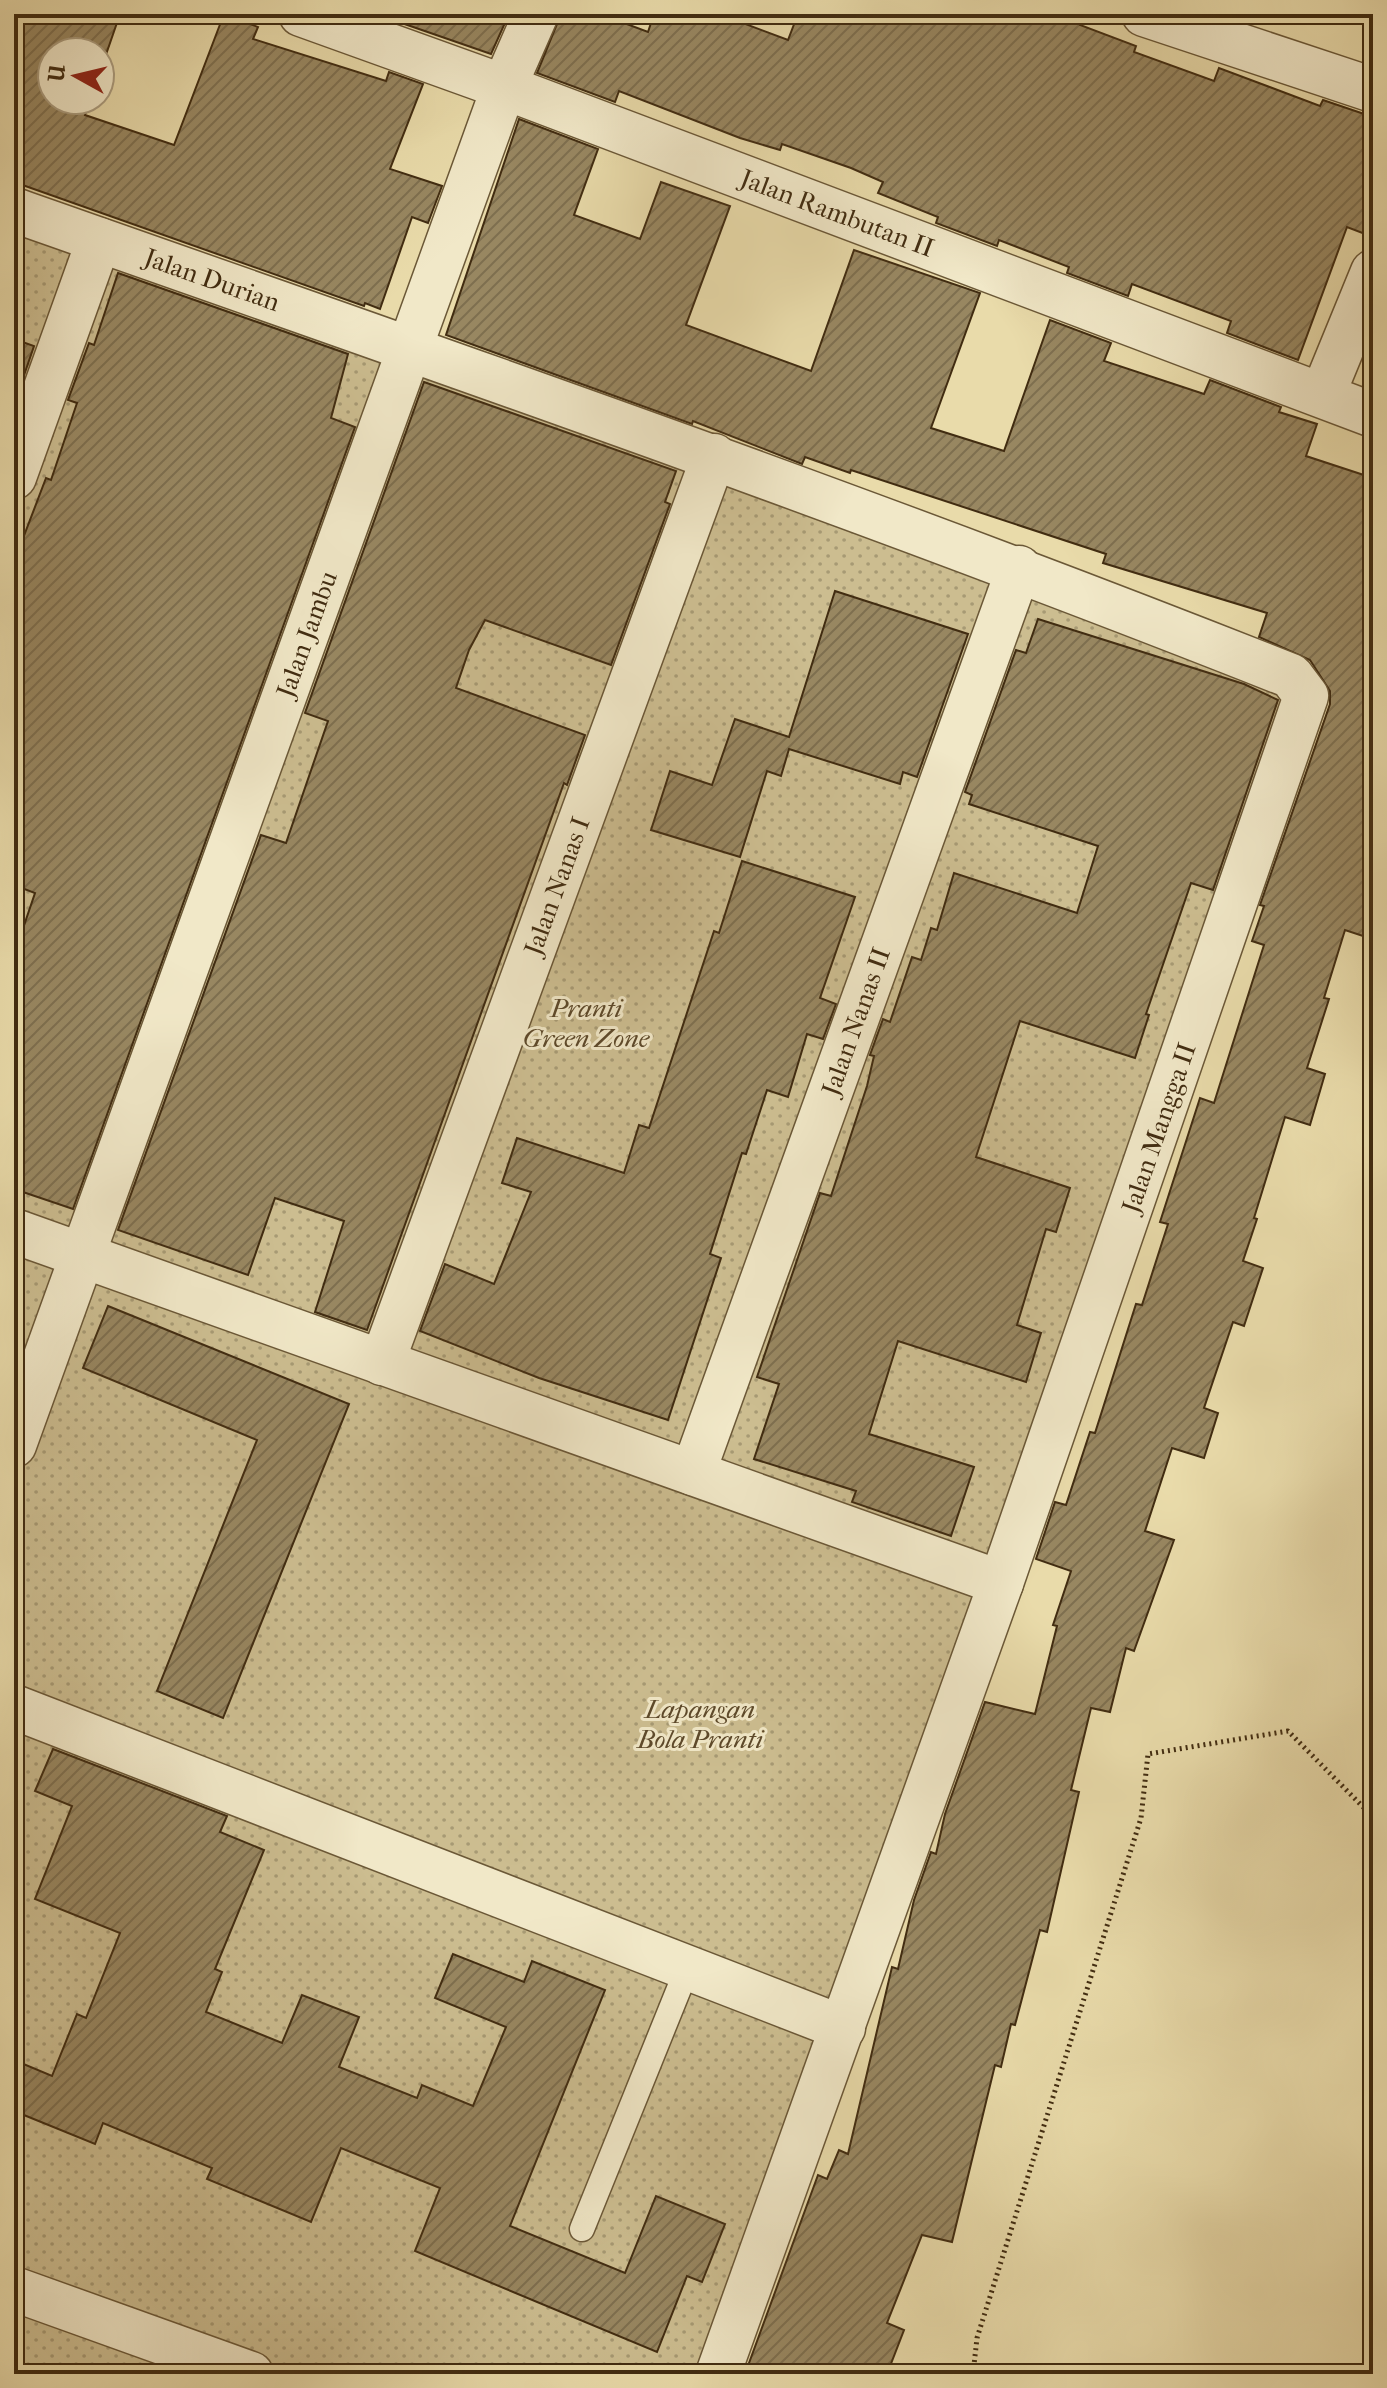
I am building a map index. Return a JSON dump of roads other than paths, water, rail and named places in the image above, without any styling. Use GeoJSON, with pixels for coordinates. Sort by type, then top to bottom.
{"type":"FeatureCollection","features":[{"type":"Feature","properties":{"kind":"street","name":"Jalan Rambutan II"},"geometry":{"type":"LineString","coordinates":[[301,14],[504,87],[1373,415]]}},
{"type":"Feature","properties":{"kind":"street","name":"Jalan Jambu"},"geometry":{"type":"LineString","coordinates":[[14,1445],[504,87],[536,14]]}},
{"type":"Feature","properties":{"kind":"street"},"geometry":{"type":"LineString","coordinates":[[1144,14],[1225,28],[1373,90]]}},
{"type":"Feature","properties":{"kind":"street","name":"Jalan Durian"},"geometry":{"type":"LineString","coordinates":[[14,210],[714,456],[1019,568],[1291,676]]}},
{"type":"Feature","properties":{"kind":"street"},"geometry":{"type":"LineString","coordinates":[[14,477],[99,240]]}},
{"type":"Feature","properties":{"kind":"street"},"geometry":{"type":"LineString","coordinates":[[1323,394],[1373,272]]}},
{"type":"Feature","properties":{"kind":"street","name":"Jalan Nanas I"},"geometry":{"type":"LineString","coordinates":[[382,1363],[714,456]]}},
{"type":"Feature","properties":{"kind":"street","name":"Jalan Nanas II"},"geometry":{"type":"LineString","coordinates":[[693,1473],[1019,568]]}},
{"type":"Feature","properties":{"kind":"street","name":"Jalan Mangga II"},"geometry":{"type":"LineString","coordinates":[[718,2374],[1001,1583],[1305,706],[1306,696],[1291,676]]}},
{"type":"Feature","properties":{"kind":"street"},"geometry":{"type":"LineString","coordinates":[[14,1231],[1001,1583]]}},
{"type":"Feature","properties":{"kind":"street"},"geometry":{"type":"LineString","coordinates":[[14,1707],[843,2028]]}},
{"type":"Feature","properties":{"kind":"street"},"geometry":{"type":"LineString","coordinates":[[14,2289],[251,2374]]}},
{"type":"Feature","properties":{"kind":"lane"},"geometry":{"type":"LineString","coordinates":[[582,2229],[687,1969]]}},
{"type":"Feature","properties":{"kind":"park label","name":"Pranti Green Zone"},"geometry":{"type":"Point","coordinates":[586,1023]}},
{"type":"Feature","properties":{"kind":"park label","name":"Lapangan Bola Pranti"},"geometry":{"type":"Point","coordinates":[700,1724]}}]}
